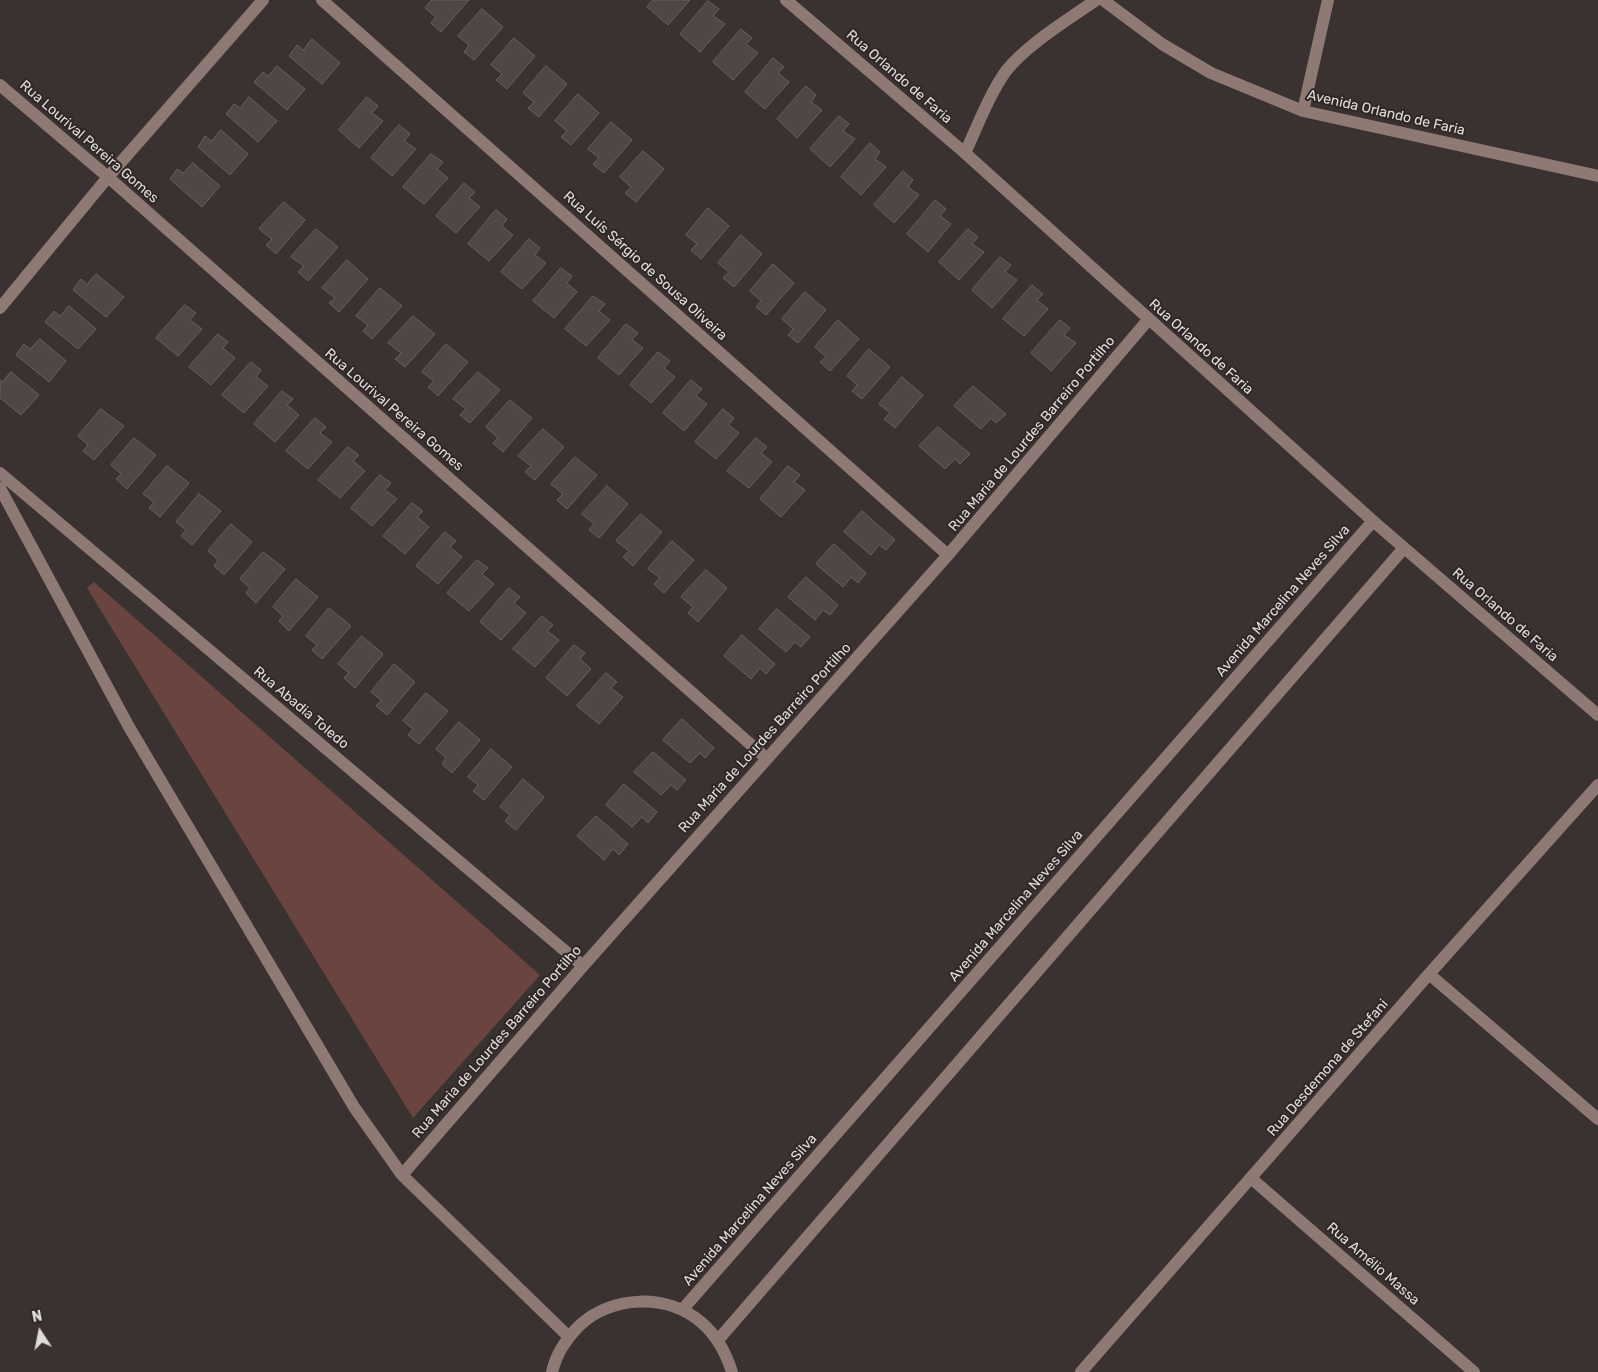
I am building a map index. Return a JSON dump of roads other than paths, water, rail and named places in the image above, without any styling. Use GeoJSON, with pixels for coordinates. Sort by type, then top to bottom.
{"type":"FeatureCollection","features":[{"type":"Feature","properties":{"kind":"street"},"geometry":{"type":"LineString","coordinates":[[0,308],[108,177],[263,0]]}},
{"type":"Feature","properties":{"kind":"street","name":"Rua Luís Sérgio de Sousa Oliveira"},"geometry":{"type":"LineString","coordinates":[[322,0],[948,555]]}},
{"type":"Feature","properties":{"kind":"street","name":"Rua Orlando de Faria"},"geometry":{"type":"LineString","coordinates":[[786,0],[965,153],[1373,521],[1598,715]]}},
{"type":"Feature","properties":{"kind":"street"},"geometry":{"type":"LineString","coordinates":[[965,153],[991,97],[1007,70],[1025,52],[1096,0]]}},
{"type":"Feature","properties":{"kind":"street","name":"Avenida Orlando de Faria"},"geometry":{"type":"LineString","coordinates":[[1103,0],[1162,44],[1211,73],[1303,111],[1598,176]]}},
{"type":"Feature","properties":{"kind":"street"},"geometry":{"type":"LineString","coordinates":[[1303,111],[1328,0]]}},
{"type":"Feature","properties":{"kind":"street","name":"Rua Lourival Pereira Gomes"},"geometry":{"type":"LineString","coordinates":[[0,85],[108,177],[766,758]]}},
{"type":"Feature","properties":{"kind":"street","name":"Rua Maria de Lourdes Barreiro Portilho"},"geometry":{"type":"LineString","coordinates":[[402,1175],[766,758],[948,555],[1148,320]]}},
{"type":"Feature","properties":{"kind":"street","name":"Rua Abadia Toledo"},"geometry":{"type":"LineString","coordinates":[[0,473],[583,966]]}},
{"type":"Feature","properties":{"kind":"street"},"geometry":{"type":"LineString","coordinates":[[0,488],[129,726],[354,1107],[402,1175],[568,1336]]}},
{"type":"Feature","properties":{"kind":"street","name":"Avenida Marcelina Neves Silva"},"geometry":{"type":"LineString","coordinates":[[682,1310],[1373,521]]}},
{"type":"Feature","properties":{"kind":"street"},"geometry":{"type":"LineString","coordinates":[[718,1340],[1404,548]]}},
{"type":"Feature","properties":{"kind":"street","name":"Rua Desdemona de Stefani"},"geometry":{"type":"LineString","coordinates":[[1081,1372],[1598,785]]}},
{"type":"Feature","properties":{"kind":"street"},"geometry":{"type":"LineString","coordinates":[[1430,974],[1598,1119]]}},
{"type":"Feature","properties":{"kind":"street","name":"Rua Amélio Massa"},"geometry":{"type":"LineString","coordinates":[[1252,1179],[1474,1372]]}},
{"type":"Feature","properties":{"kind":"street"},"geometry":{"type":"LineString","coordinates":[[552,1372],[554,1361],[568,1336],[587,1319],[609,1307],[633,1301],[659,1302],[682,1310],[702,1323],[718,1340],[728,1359],[732,1372]]}}]}
